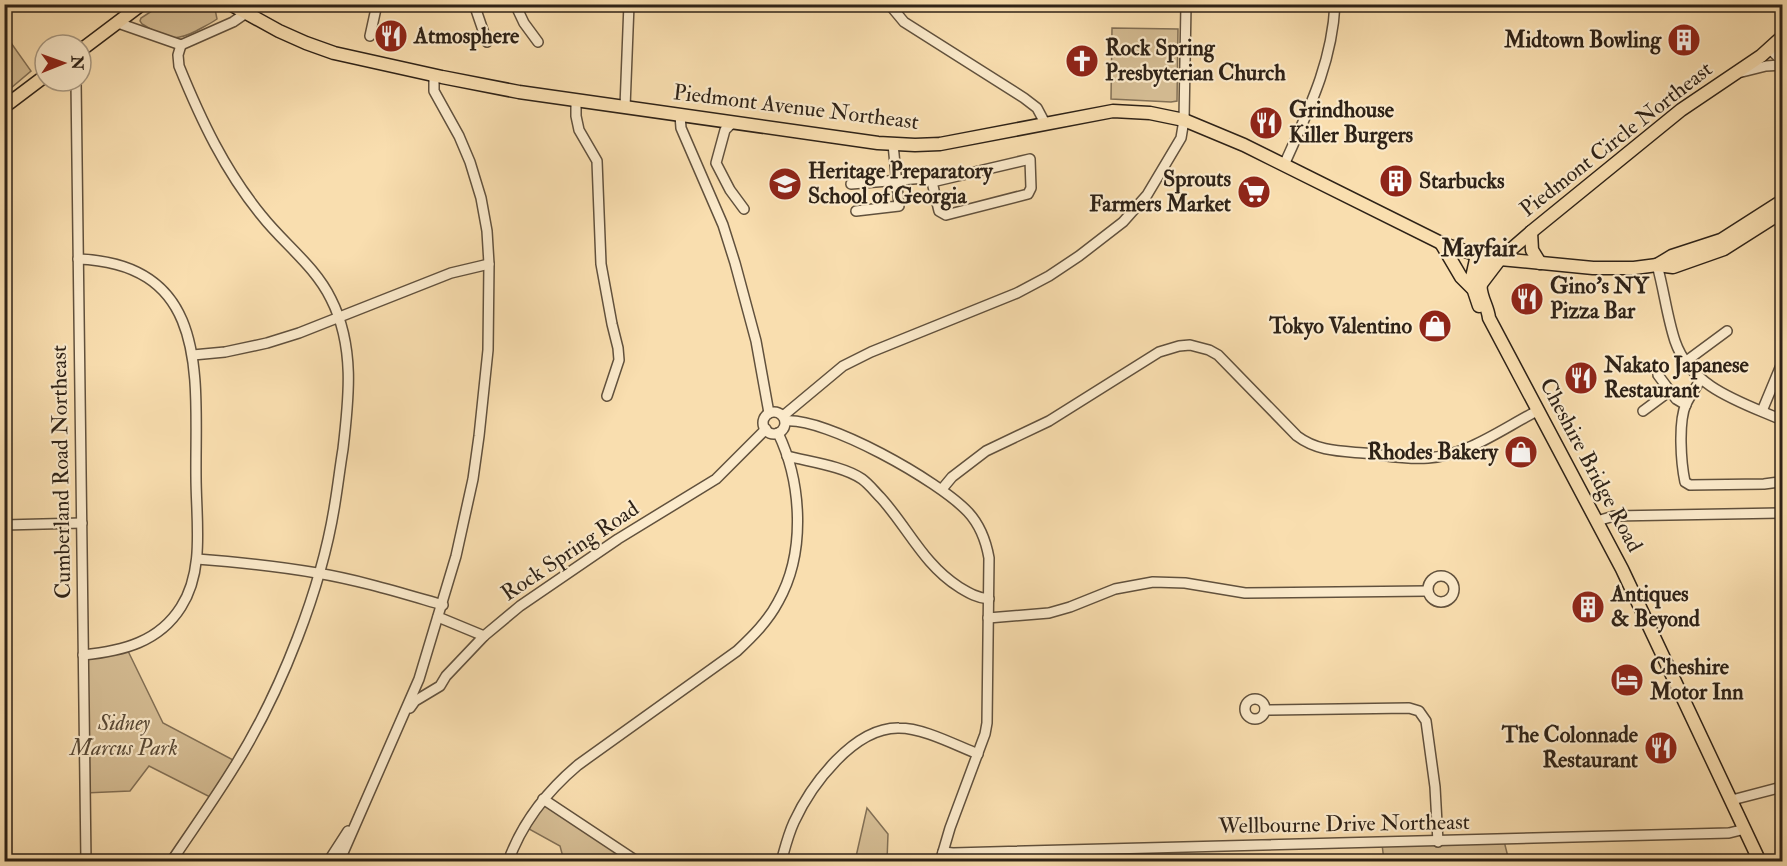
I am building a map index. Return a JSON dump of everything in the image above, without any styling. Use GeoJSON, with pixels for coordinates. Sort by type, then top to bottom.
{"type":"FeatureCollection","features":[{"type":"Feature","properties":{"kind":"main road"},"geometry":{"type":"LineString","coordinates":[[93,41],[142,4]]}},
{"type":"Feature","properties":{"kind":"main road","name":"Piedmont Avenue Northeast"},"geometry":{"type":"LineString","coordinates":[[230,4],[279,31],[334,53],[434,76],[576,100],[893,144],[955,142],[1098,113],[1125,111],[1150,113],[1184,120],[1284,165],[1441,243],[1481,256],[1500,259],[1611,269],[1657,265],[1673,267],[1724,249],[1782,213]]}},
{"type":"Feature","properties":{"kind":"main road","name":"Piedmont Circle Northeast"},"geometry":{"type":"LineString","coordinates":[[1477,286],[1500,259],[1531,232],[1681,110],[1766,52],[1782,37]]}},
{"type":"Feature","properties":{"kind":"main road"},"geometry":{"type":"LineString","coordinates":[[4,107],[33,85]]}},
{"type":"Feature","properties":{"kind":"main road"},"geometry":{"type":"LineString","coordinates":[[1657,265],[1672,256],[1721,240],[1782,201]]}},
{"type":"Feature","properties":{"kind":"main road"},"geometry":{"type":"LineString","coordinates":[[1531,232],[1532,250],[1539,263]]}},
{"type":"Feature","properties":{"kind":"main road","name":"Cheshire Bridge Road"},"geometry":{"type":"LineString","coordinates":[[1441,243],[1461,277],[1477,286],[1482,313],[1489,318],[1641,607],[1760,861]]}},
{"type":"Feature","properties":{"kind":"main road"},"geometry":{"type":"LineString","coordinates":[[1477,286],[1471,276],[1481,256]]}},
{"type":"Feature","properties":{"kind":"street"},"geometry":{"type":"LineString","coordinates":[[370,36],[376,4]]}},
{"type":"Feature","properties":{"kind":"street"},"geometry":{"type":"LineString","coordinates":[[474,4],[487,42]]}},
{"type":"Feature","properties":{"kind":"street"},"geometry":{"type":"LineString","coordinates":[[515,4],[524,23],[538,42]]}},
{"type":"Feature","properties":{"kind":"street"},"geometry":{"type":"LineString","coordinates":[[625,107],[629,4]]}},
{"type":"Feature","properties":{"kind":"street"},"geometry":{"type":"LineString","coordinates":[[889,4],[904,22],[1019,94],[1037,108],[1045,123]]}},
{"type":"Feature","properties":{"kind":"street"},"geometry":{"type":"LineString","coordinates":[[680,115],[681,128],[723,225],[735,263],[756,341],[769,413],[764,422],[766,429],[771,433],[778,433],[784,428],[784,418],[843,366],[871,352],[1017,293],[1049,276],[1079,256],[1123,222],[1147,195],[1181,138],[1184,120],[1186,4]]}},
{"type":"Feature","properties":{"kind":"street"},"geometry":{"type":"LineString","coordinates":[[1284,165],[1323,74],[1331,42],[1335,4]]}},
{"type":"Feature","properties":{"kind":"street"},"geometry":{"type":"LineString","coordinates":[[118,23],[181,45],[233,22],[246,13]]}},
{"type":"Feature","properties":{"kind":"street"},"geometry":{"type":"LineString","coordinates":[[171,861],[231,772],[262,717],[300,630],[318,573],[335,504],[346,422],[349,359],[340,316],[330,296],[317,276],[263,218],[229,172],[207,130],[179,66],[178,55],[181,45]]}},
{"type":"Feature","properties":{"kind":"street"},"geometry":{"type":"LineString","coordinates":[[1766,52],[1780,64]]}},
{"type":"Feature","properties":{"kind":"street"},"geometry":{"type":"LineString","coordinates":[[1734,74],[1780,64]]}},
{"type":"Feature","properties":{"kind":"street"},"geometry":{"type":"LineString","coordinates":[[339,861],[420,679],[443,605],[465,517],[479,436],[488,350],[487,231],[476,180],[459,136],[434,90],[434,76]]}},
{"type":"Feature","properties":{"kind":"street","name":"Cumberland Road Northeast"},"geometry":{"type":"LineString","coordinates":[[76,93],[86,861]]}},
{"type":"Feature","properties":{"kind":"street"},"geometry":{"type":"LineString","coordinates":[[576,100],[579,130],[597,161],[601,264],[618,348],[619,360],[607,396]]}},
{"type":"Feature","properties":{"kind":"street"},"geometry":{"type":"LineString","coordinates":[[733,122],[724,130],[716,163],[730,190],[744,209]]}},
{"type":"Feature","properties":{"kind":"street"},"geometry":{"type":"LineString","coordinates":[[856,211],[899,206],[893,144]]}},
{"type":"Feature","properties":{"kind":"street"},"geometry":{"type":"LineString","coordinates":[[851,184],[925,178],[932,182],[1030,159],[1031,188],[1028,194],[970,210],[942,214],[939,211],[932,182]]}},
{"type":"Feature","properties":{"kind":"street"},"geometry":{"type":"LineString","coordinates":[[78,259],[119,264],[155,284],[181,316],[189,334],[193,355],[197,559],[186,599],[174,617],[161,630],[127,649],[83,655]]}},
{"type":"Feature","properties":{"kind":"street"},"geometry":{"type":"LineString","coordinates":[[193,355],[225,352],[267,343],[299,333],[451,273],[489,264]]}},
{"type":"Feature","properties":{"kind":"street"},"geometry":{"type":"LineString","coordinates":[[1657,265],[1675,342],[1685,362],[1711,387],[1732,399],[1782,420]]}},
{"type":"Feature","properties":{"kind":"street"},"geometry":{"type":"LineString","coordinates":[[1685,362],[1727,331]]}},
{"type":"Feature","properties":{"kind":"street"},"geometry":{"type":"LineString","coordinates":[[942,489],[952,477],[986,451],[1049,421],[1159,352],[1179,346],[1200,347],[1218,355],[1298,436],[1311,445],[1327,450],[1413,458],[1441,456],[1469,447],[1537,411]]}},
{"type":"Feature","properties":{"kind":"street"},"geometry":{"type":"LineString","coordinates":[[1762,411],[1779,382],[1782,363]]}},
{"type":"Feature","properties":{"kind":"street"},"geometry":{"type":"LineString","coordinates":[[1658,375],[1676,399],[1686,405]]}},
{"type":"Feature","properties":{"kind":"street"},"geometry":{"type":"LineString","coordinates":[[1701,379],[1686,405],[1681,435],[1685,482],[1690,485],[1764,484],[1779,482],[1782,478]]}},
{"type":"Feature","properties":{"kind":"street"},"geometry":{"type":"LineString","coordinates":[[1643,411],[1670,391]]}},
{"type":"Feature","properties":{"kind":"street"},"geometry":{"type":"LineString","coordinates":[[769,413],[778,412],[784,418],[804,421],[848,438],[902,465],[942,489],[969,513],[983,534],[988,558],[987,723],[941,857]]}},
{"type":"Feature","properties":{"kind":"street","name":"Rock Spring Road"},"geometry":{"type":"LineString","coordinates":[[405,714],[415,701],[440,686],[446,676],[484,636],[520,606],[578,565],[716,479],[766,429]]}},
{"type":"Feature","properties":{"kind":"street"},"geometry":{"type":"LineString","coordinates":[[508,861],[521,831],[543,799],[578,765],[737,651],[769,617],[787,583],[796,546],[796,500],[788,456],[778,433]]}},
{"type":"Feature","properties":{"kind":"street"},"geometry":{"type":"LineString","coordinates":[[788,456],[861,478],[889,507],[921,553],[936,569],[974,596],[988,599]]}},
{"type":"Feature","properties":{"kind":"street"},"geometry":{"type":"LineString","coordinates":[[1597,521],[1614,516],[1782,513]]}},
{"type":"Feature","properties":{"kind":"street"},"geometry":{"type":"LineString","coordinates":[[4,525],[82,523]]}},
{"type":"Feature","properties":{"kind":"street"},"geometry":{"type":"LineString","coordinates":[[197,559],[269,565],[318,573],[390,589],[443,605]]}},
{"type":"Feature","properties":{"kind":"street"},"geometry":{"type":"LineString","coordinates":[[988,618],[1049,613],[1115,589],[1153,582],[1185,583],[1245,593],[1427,591]]}},
{"type":"Feature","properties":{"kind":"street"},"geometry":{"type":"LineString","coordinates":[[438,618],[484,636]]}},
{"type":"Feature","properties":{"kind":"street"},"geometry":{"type":"LineString","coordinates":[[420,679],[431,685],[446,676]]}},
{"type":"Feature","properties":{"kind":"street"},"geometry":{"type":"LineString","coordinates":[[1265,710],[1409,708],[1419,711],[1426,721],[1432,763],[1438,842]]}},
{"type":"Feature","properties":{"kind":"street"},"geometry":{"type":"LineString","coordinates":[[781,861],[795,820],[816,784],[842,755],[872,733],[884,729],[907,728],[978,754]]}},
{"type":"Feature","properties":{"kind":"street"},"geometry":{"type":"LineString","coordinates":[[1732,800],[1782,787]]}},
{"type":"Feature","properties":{"kind":"street"},"geometry":{"type":"LineString","coordinates":[[543,799],[638,861]]}},
{"type":"Feature","properties":{"kind":"street"},"geometry":{"type":"LineString","coordinates":[[328,861],[358,816]]}},
{"type":"Feature","properties":{"kind":"street","name":"Wellbourne Drive Northeast"},"geometry":{"type":"LineString","coordinates":[[941,857],[953,854],[1729,833],[1745,829]]}},
{"type":"Feature","properties":{"kind":"green space"},"geometry":{"type":"Polygon","coordinates":[[[161,5],[207,5],[215,9],[217,19],[187,35],[168,37],[140,21],[161,5]]]}},
{"type":"Feature","properties":{"kind":"green space"},"geometry":{"type":"Polygon","coordinates":[[[1112,28],[1178,29],[1177,101],[1111,99],[1112,28]]]}},
{"type":"Feature","properties":{"kind":"green space"},"geometry":{"type":"Polygon","coordinates":[[[4,33],[31,71],[5,93],[4,93],[4,33]]]}},
{"type":"Feature","properties":{"kind":"green space","name":"Sidney Marcus Park"},"geometry":{"type":"Polygon","coordinates":[[[127,649],[163,723],[237,762],[214,799],[149,766],[130,791],[85,793],[83,655],[127,649]]]}},
{"type":"Feature","properties":{"kind":"green space"},"geometry":{"type":"Polygon","coordinates":[[[543,800],[633,861],[564,861],[560,846],[529,829],[543,800]]]}},
{"type":"Feature","properties":{"kind":"green space"},"geometry":{"type":"Polygon","coordinates":[[[867,808],[888,834],[887,861],[855,861],[867,808]]]}},
{"type":"Feature","properties":{"kind":"green space"},"geometry":{"type":"Polygon","coordinates":[[[1504,841],[1509,861],[1384,861],[1382,844],[1504,841]]]}},
{"type":"Feature","properties":{"kind":"green space"},"geometry":{"type":"Polygon","coordinates":[[[1104,849],[1104,861],[996,861],[996,851],[1104,849]]]}},
{"type":"Feature","properties":{"kind":"place","name":"Atmosphere"},"geometry":{"type":"Point","coordinates":[391,36]}},
{"type":"Feature","properties":{"kind":"place","name":"Midtown Bowling"},"geometry":{"type":"Point","coordinates":[1684,40]}},
{"type":"Feature","properties":{"kind":"place","name":"Rock Spring Presbyterian Church"},"geometry":{"type":"Point","coordinates":[1082,61]}},
{"type":"Feature","properties":{"kind":"place","name":"Grindhouse Killer Burgers"},"geometry":{"type":"Point","coordinates":[1266,123]}},
{"type":"Feature","properties":{"kind":"place","name":"Starbucks"},"geometry":{"type":"Point","coordinates":[1396,181]}},
{"type":"Feature","properties":{"kind":"place","name":"Heritage Preparatory School of Georgia"},"geometry":{"type":"Point","coordinates":[785,184]}},
{"type":"Feature","properties":{"kind":"place","name":"Sprouts Farmers Market"},"geometry":{"type":"Point","coordinates":[1254,192]}},
{"type":"Feature","properties":{"kind":"place","name":"Gino's NY Pizza Bar"},"geometry":{"type":"Point","coordinates":[1527,299]}},
{"type":"Feature","properties":{"kind":"place","name":"Tokyo Valentino"},"geometry":{"type":"Point","coordinates":[1435,326]}},
{"type":"Feature","properties":{"kind":"place","name":"Nakato Japanese Restaurant"},"geometry":{"type":"Point","coordinates":[1581,378]}},
{"type":"Feature","properties":{"kind":"place","name":"Rhodes Bakery"},"geometry":{"type":"Point","coordinates":[1521,452]}},
{"type":"Feature","properties":{"kind":"place","name":"Antiques & Beyond"},"geometry":{"type":"Point","coordinates":[1588,607]}},
{"type":"Feature","properties":{"kind":"place","name":"Cheshire Motor Inn"},"geometry":{"type":"Point","coordinates":[1627,680]}},
{"type":"Feature","properties":{"kind":"place","name":"The Colonnade Restaurant"},"geometry":{"type":"Point","coordinates":[1661,748]}},
{"type":"Feature","properties":{"kind":"district","name":"Mayfair"},"geometry":{"type":"Point","coordinates":[1479,248]}}]}
